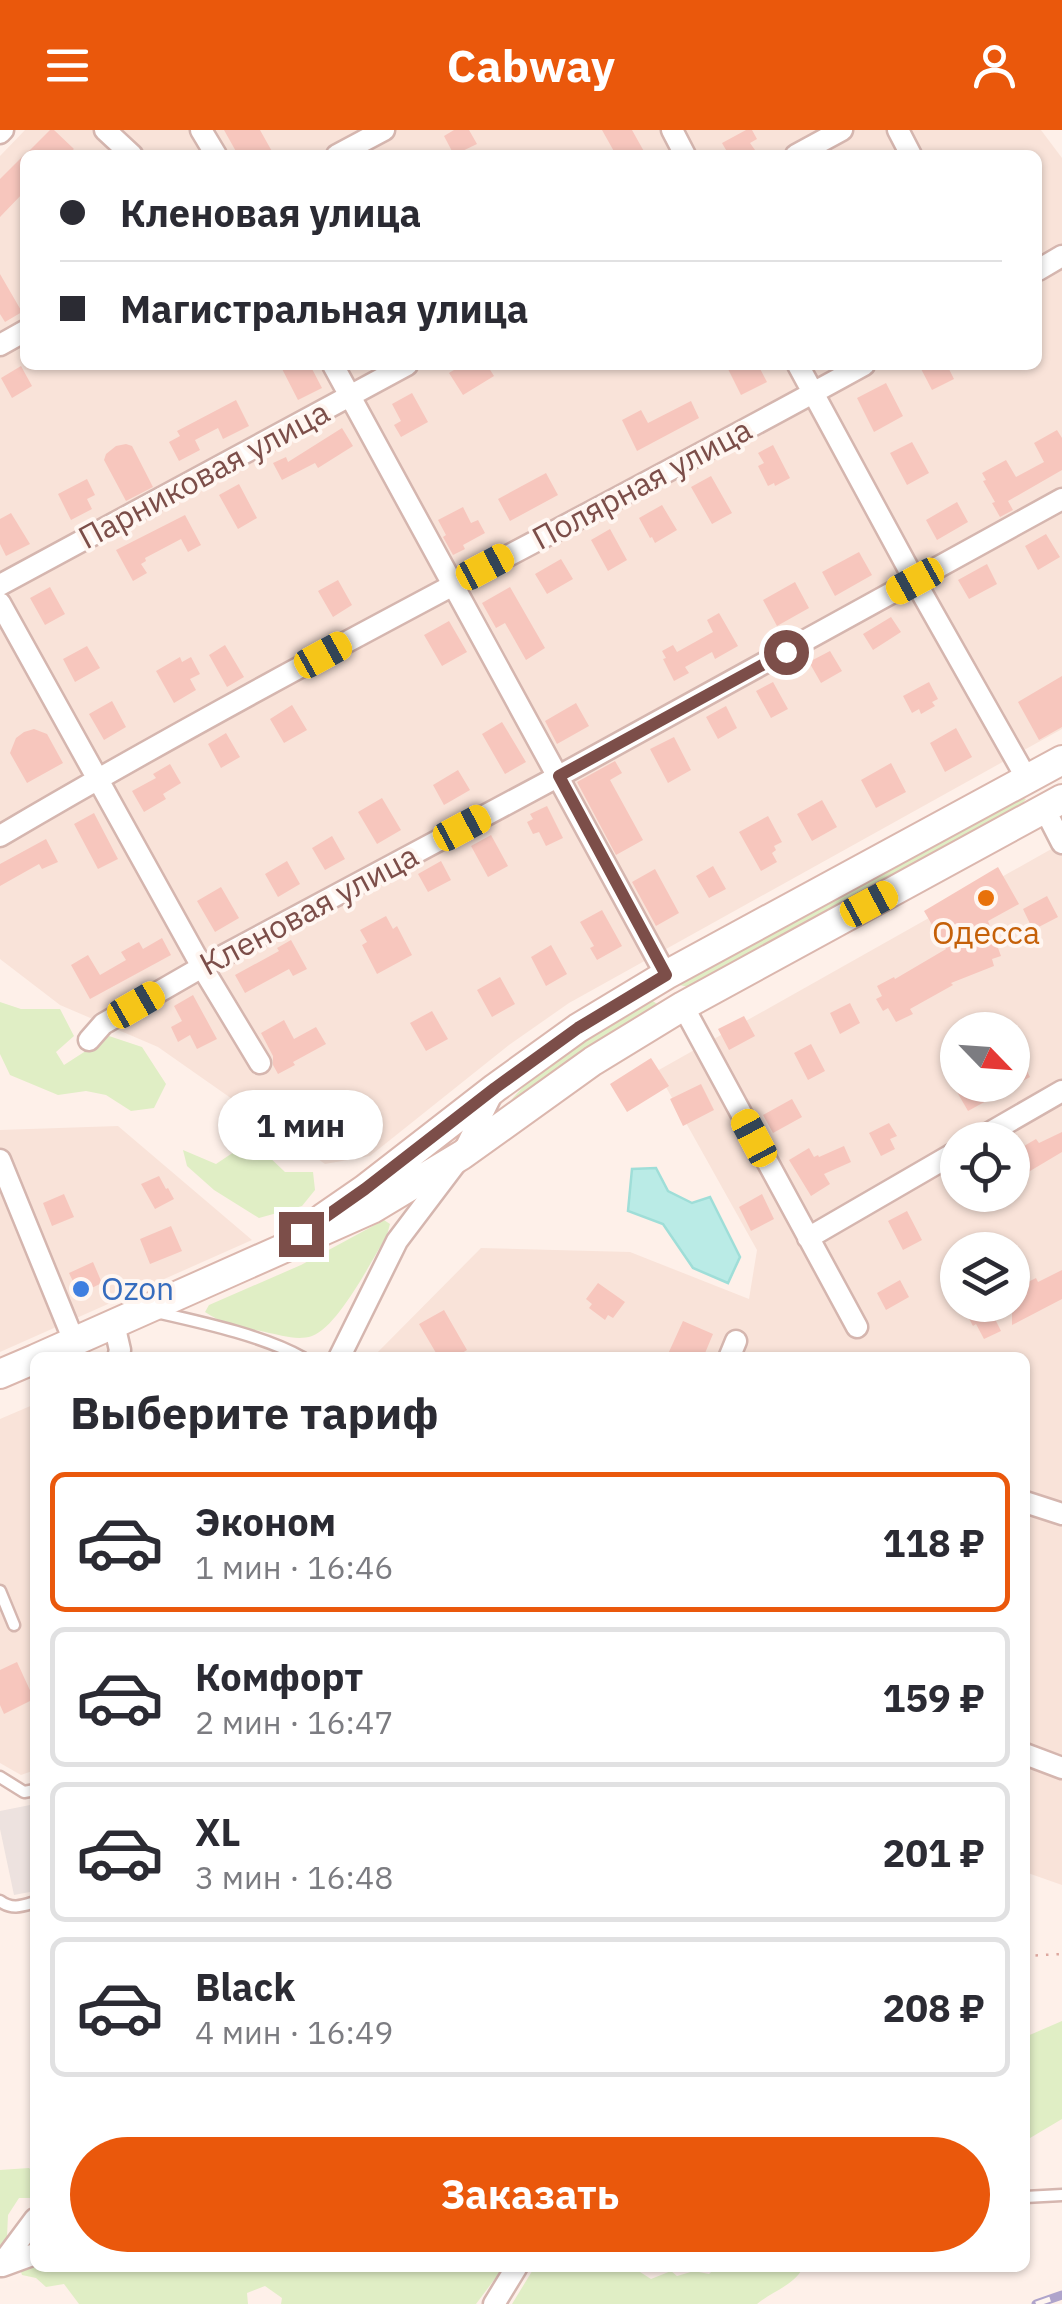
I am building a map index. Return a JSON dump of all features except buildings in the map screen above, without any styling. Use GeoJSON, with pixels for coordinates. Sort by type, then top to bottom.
{"type":"FeatureCollection","features":[{"type":"Feature","properties":{"kind":"main road"},"geometry":{"type":"LineString","coordinates":[[268,1256],[365,1189],[578,1028],[666,975],[1062,760]]}},
{"type":"Feature","properties":{"kind":"main road"},"geometry":{"type":"LineString","coordinates":[[49,1352],[372,1210],[462,1155],[592,1061],[683,1006],[1053,804],[1027,779]]}},
{"type":"Feature","properties":{"kind":"main road"},"geometry":{"type":"LineString","coordinates":[[666,975],[683,1006]]}},
{"type":"Feature","properties":{"kind":"main road"},"geometry":{"type":"LineString","coordinates":[[0,1374],[30,1361]]}},
{"type":"Feature","properties":{"kind":"street"},"geometry":{"type":"LineString","coordinates":[[105,130],[127,150]]}},
{"type":"Feature","properties":{"kind":"street"},"geometry":{"type":"LineString","coordinates":[[346,150],[384,130]]}},
{"type":"Feature","properties":{"kind":"street"},"geometry":{"type":"LineString","coordinates":[[805,150],[842,130]]}},
{"type":"Feature","properties":{"kind":"street"},"geometry":{"type":"LineString","coordinates":[[336,370],[666,975]]}},
{"type":"Feature","properties":{"kind":"street","name":"Парниковая улица"},"geometry":{"type":"LineString","coordinates":[[0,585],[398,370]]}},
{"type":"Feature","properties":{"kind":"street"},"geometry":{"type":"LineString","coordinates":[[801,370],[1027,779]]}},
{"type":"Feature","properties":{"kind":"street","name":"Полярная улица"},"geometry":{"type":"LineString","coordinates":[[0,836],[96,779],[452,584],[855,370]]}},
{"type":"Feature","properties":{"kind":"street","name":"Кленовая улица"},"geometry":{"type":"LineString","coordinates":[[88,1040],[104,1024],[202,967],[559,776],[1062,498]]}},
{"type":"Feature","properties":{"kind":"street"},"geometry":{"type":"LineString","coordinates":[[0,603],[202,967],[260,1063]]}},
{"type":"Feature","properties":{"kind":"street"},"geometry":{"type":"LineString","coordinates":[[1053,804],[1062,843]]}},
{"type":"Feature","properties":{"kind":"street"},"geometry":{"type":"LineString","coordinates":[[683,1006],[857,1328]]}},
{"type":"Feature","properties":{"kind":"street"},"geometry":{"type":"LineString","coordinates":[[342,1352],[396,1242],[462,1155],[495,1088]]}},
{"type":"Feature","properties":{"kind":"street"},"geometry":{"type":"LineString","coordinates":[[1008,1122],[1062,1091]]}},
{"type":"Feature","properties":{"kind":"street"},"geometry":{"type":"LineString","coordinates":[[0,1160],[74,1341]]}},
{"type":"Feature","properties":{"kind":"street"},"geometry":{"type":"LineString","coordinates":[[808,1238],[940,1161]]}},
{"type":"Feature","properties":{"kind":"street"},"geometry":{"type":"LineString","coordinates":[[114,1324],[120,1352]]}},
{"type":"Feature","properties":{"kind":"street"},"geometry":{"type":"LineString","coordinates":[[1030,1504],[1062,1514]]}},
{"type":"Feature","properties":{"kind":"street"},"geometry":{"type":"LineString","coordinates":[[1030,1756],[1062,1768]]}},
{"type":"Feature","properties":{"kind":"street"},"geometry":{"type":"LineString","coordinates":[[0,2266],[30,2222]]}},
{"type":"Feature","properties":{"kind":"street"},"geometry":{"type":"LineString","coordinates":[[0,2266],[30,2256]]}},
{"type":"Feature","properties":{"kind":"street"},"geometry":{"type":"LineString","coordinates":[[494,2304],[514,2272]]}},
{"type":"Feature","properties":{"kind":"lane"},"geometry":{"type":"LineString","coordinates":[[145,1310],[294,1352]]}},
{"type":"Feature","properties":{"kind":"lane"},"geometry":{"type":"LineString","coordinates":[[0,1591],[14,1625]]}},
{"type":"Feature","properties":{"kind":"lane"},"geometry":{"type":"LineString","coordinates":[[0,1778],[24,1792],[30,1791]]}},
{"type":"Feature","properties":{"kind":"lane"},"geometry":{"type":"LineString","coordinates":[[0,1901],[14,1907],[30,1903]]}},
{"type":"Feature","properties":{"kind":"lane"},"geometry":{"type":"LineString","coordinates":[[1030,2198],[1062,2195]]}},
{"type":"Feature","properties":{"kind":"path"},"geometry":{"type":"LineString","coordinates":[[1030,1956],[1062,1954]]}},
{"type":"Feature","properties":{"kind":"shaded area"},"geometry":{"type":"Polygon","coordinates":[[[25,130],[1041,130],[1062,158],[1062,729],[569,1003],[509,1045],[370,1156],[325,1164],[158,1047],[60,1005],[0,959],[0,156],[25,130]]]}},
{"type":"Feature","properties":{"kind":"shaded area"},"geometry":{"type":"Polygon","coordinates":[[[1062,843],[1062,1885],[1030,1874],[1030,1352],[378,1352],[481,1248],[630,1252],[749,1299],[757,1250],[657,1071],[1062,843]]]}},
{"type":"Feature","properties":{"kind":"shaded area"},"geometry":{"type":"Polygon","coordinates":[[[118,1126],[252,1240],[0,1352],[0,1130],[118,1126]]]}},
{"type":"Feature","properties":{"kind":"shaded area"},"geometry":{"type":"Polygon","coordinates":[[[30,1406],[30,1772],[21,1775],[0,1763],[0,1419],[30,1406]]]}},
{"type":"Feature","properties":{"kind":"shaded area"},"geometry":{"type":"Polygon","coordinates":[[[30,1805],[30,1892],[14,1895],[0,1811],[30,1805]]]}},
{"type":"Feature","properties":{"kind":"green space"},"geometry":{"type":"Polygon","coordinates":[[[1017,797],[1026,799],[1019,807],[689,987],[679,985],[684,977],[1017,797]]]}},
{"type":"Feature","properties":{"kind":"green space"},"geometry":{"type":"Polygon","coordinates":[[[650,999],[657,1004],[655,1008],[563,1064],[501,1114],[530,1080],[549,1065],[650,999]]]}},
{"type":"Feature","properties":{"kind":"green space"},"geometry":{"type":"Polygon","coordinates":[[[0,1002],[21,1009],[60,1009],[74,1036],[56,1052],[64,1065],[109,1036],[142,1047],[166,1084],[154,1108],[131,1111],[106,1095],[86,1091],[58,1095],[10,1075],[0,1054],[0,1002]]]}},
{"type":"Feature","properties":{"kind":"green space"},"geometry":{"type":"Polygon","coordinates":[[[240,1148],[265,1153],[285,1172],[313,1172],[315,1190],[302,1206],[259,1218],[214,1190],[187,1166],[183,1150],[216,1164],[240,1148]]]}},
{"type":"Feature","properties":{"kind":"green space"},"geometry":{"type":"Polygon","coordinates":[[[384,1220],[390,1224],[387,1235],[364,1276],[333,1320],[312,1336],[294,1338],[250,1329],[205,1312],[209,1305],[301,1265],[384,1220]]]}},
{"type":"Feature","properties":{"kind":"green space"},"geometry":{"type":"Polygon","coordinates":[[[1062,2021],[1062,2119],[1030,2138],[1030,2035],[1062,2021]]]}},
{"type":"Feature","properties":{"kind":"green space"},"geometry":{"type":"Polygon","coordinates":[[[30,2169],[30,2198],[19,2198],[8,2215],[7,2237],[16,2245],[30,2238],[30,2272],[500,2272],[476,2304],[281,2304],[282,2298],[265,2286],[247,2293],[248,2304],[79,2304],[64,2284],[46,2287],[36,2278],[22,2275],[17,2260],[0,2259],[0,2170],[30,2169]]]}},
{"type":"Feature","properties":{"kind":"green space"},"geometry":{"type":"Polygon","coordinates":[[[532,2272],[640,2272],[651,2279],[668,2272],[677,2276],[691,2272],[800,2272],[757,2304],[512,2304],[532,2272]]]}},
{"type":"Feature","properties":{"kind":"water"},"geometry":{"type":"Polygon","coordinates":[[[656,1168],[668,1191],[692,1203],[710,1197],[740,1257],[728,1283],[693,1268],[663,1224],[628,1211],[632,1169],[656,1168]]]}},
{"type":"Feature","properties":{"kind":"railway"},"geometry":{"type":"LineString","coordinates":[[1036,2304],[1062,2295]]}},
{"type":"Feature","properties":{"kind":"place","name":"Одесса"},"geometry":{"type":"Point","coordinates":[986,898]}},
{"type":"Feature","properties":{"kind":"place","name":"Ozon"},"geometry":{"type":"Point","coordinates":[81,1289]}},
{"type":"Feature","properties":{"kind":"route"},"geometry":{"type":"LineString","coordinates":[[301,1234],[578,1028],[666,975],[559,776],[786,652]]}}]}
